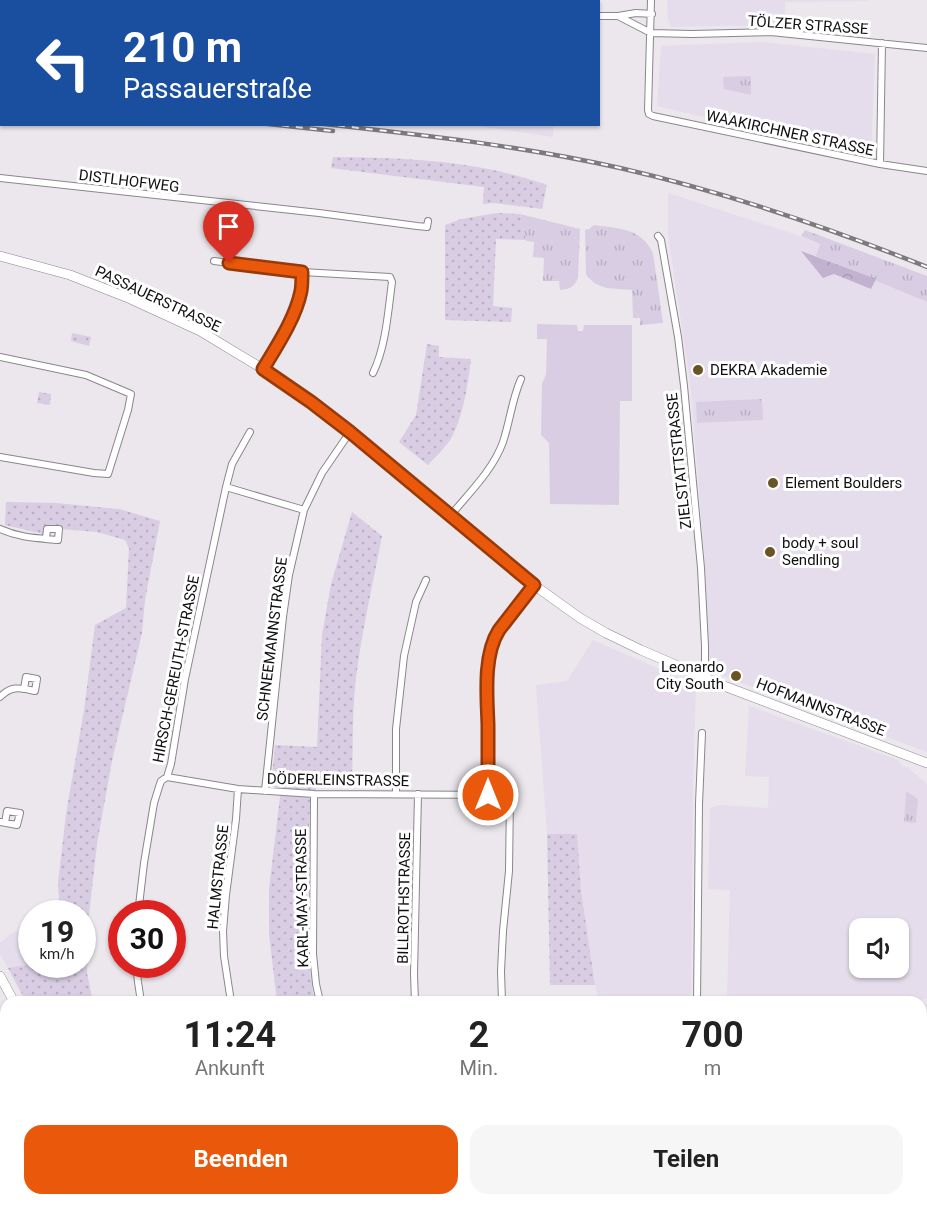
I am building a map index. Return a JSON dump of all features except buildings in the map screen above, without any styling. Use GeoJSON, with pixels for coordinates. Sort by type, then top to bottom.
{"type":"FeatureCollection","features":[{"type":"Feature","properties":{"kind":"street"},"geometry":{"type":"LineString","coordinates":[[618,16],[651,33],[651,0]]}},
{"type":"Feature","properties":{"kind":"street"},"geometry":{"type":"LineString","coordinates":[[600,16],[652,14]]}},
{"type":"Feature","properties":{"kind":"street","name":"TÖLZER STRASSE"},"geometry":{"type":"LineString","coordinates":[[651,33],[771,32],[927,48]]}},
{"type":"Feature","properties":{"kind":"street","name":"WAAKIRCHNER STRASSE"},"geometry":{"type":"LineString","coordinates":[[651,33],[649,114],[880,164],[927,171]]}},
{"type":"Feature","properties":{"kind":"street"},"geometry":{"type":"LineString","coordinates":[[880,164],[882,43]]}},
{"type":"Feature","properties":{"kind":"street","name":"DISTLHOFWEG"},"geometry":{"type":"LineString","coordinates":[[0,178],[417,226],[427,227],[428,221]]}},
{"type":"Feature","properties":{"kind":"street","name":"ZIELSTATTSTRASSE"},"geometry":{"type":"LineString","coordinates":[[658,236],[661,240],[681,362],[701,568],[705,682]]}},
{"type":"Feature","properties":{"kind":"street","name":"PASSAUERSTRASSE"},"geometry":{"type":"LineString","coordinates":[[0,256],[70,276],[126,297],[200,332],[263,369],[350,432],[560,604],[606,633],[705,682]]}},
{"type":"Feature","properties":{"kind":"street"},"geometry":{"type":"LineString","coordinates":[[214,261],[302,272],[390,277],[392,282],[387,325],[378,364],[373,373]]}},
{"type":"Feature","properties":{"kind":"street"},"geometry":{"type":"LineString","coordinates":[[263,369],[289,324],[296,307],[301,291],[302,272]]}},
{"type":"Feature","properties":{"kind":"street"},"geometry":{"type":"LineString","coordinates":[[0,357],[86,375],[131,394],[108,474],[0,457]]}},
{"type":"Feature","properties":{"kind":"street"},"geometry":{"type":"LineString","coordinates":[[451,516],[497,454],[521,379]]}},
{"type":"Feature","properties":{"kind":"street","name":"HIRSCH-GEREUTH-STRASSE"},"geometry":{"type":"LineString","coordinates":[[140,900],[153,810],[159,787],[167,777],[171,764],[184,679],[226,487],[232,464],[250,432]]}},
{"type":"Feature","properties":{"kind":"street","name":"SCHNEEMANNSTRASSE"},"geometry":{"type":"LineString","coordinates":[[265,791],[283,617],[304,510],[322,473],[350,432]]}},
{"type":"Feature","properties":{"kind":"street"},"geometry":{"type":"LineString","coordinates":[[226,487],[304,510]]}},
{"type":"Feature","properties":{"kind":"street"},"geometry":{"type":"LineString","coordinates":[[0,529],[29,538],[46,539]]}},
{"type":"Feature","properties":{"kind":"street"},"geometry":{"type":"LineString","coordinates":[[396,794],[396,729],[404,656],[416,602],[426,580]]}},
{"type":"Feature","properties":{"kind":"street"},"geometry":{"type":"LineString","coordinates":[[488,795],[487,698],[491,647],[494,637],[534,585]]}},
{"type":"Feature","properties":{"kind":"street","name":"HOFMANNSTRASSE"},"geometry":{"type":"LineString","coordinates":[[705,682],[927,762]]}},
{"type":"Feature","properties":{"kind":"street"},"geometry":{"type":"LineString","coordinates":[[0,696],[8,690],[24,689]]}},
{"type":"Feature","properties":{"kind":"street"},"geometry":{"type":"LineString","coordinates":[[697,996],[702,733]]}},
{"type":"Feature","properties":{"kind":"street","name":"DÖDERLEINSTRASSE"},"geometry":{"type":"LineString","coordinates":[[167,777],[238,789],[314,794],[510,795],[509,871],[501,963],[502,996]]}},
{"type":"Feature","properties":{"kind":"street","name":"HALMSTRASSE"},"geometry":{"type":"LineString","coordinates":[[230,996],[223,931],[238,789]]}},
{"type":"Feature","properties":{"kind":"street","name":"KARL-MAY-STRASSE"},"geometry":{"type":"LineString","coordinates":[[314,794],[313,948],[319,996]]}},
{"type":"Feature","properties":{"kind":"street","name":"BILLROTHSTRASSE"},"geometry":{"type":"LineString","coordinates":[[416,996],[414,974],[418,794]]}},
{"type":"Feature","properties":{"kind":"street"},"geometry":{"type":"LineString","coordinates":[[0,976],[11,996]]}},
{"type":"Feature","properties":{"kind":"street"},"geometry":{"type":"LineString","coordinates":[[138,978],[140,996]]}},
{"type":"Feature","properties":{"kind":"shaded area"},"geometry":{"type":"Polygon","coordinates":[[[667,0],[867,1],[785,2],[785,25],[671,27],[667,0]]]}},
{"type":"Feature","properties":{"kind":"shaded area"},"geometry":{"type":"Polygon","coordinates":[[[761,42],[875,54],[871,157],[657,106],[661,46],[761,42]]]}},
{"type":"Feature","properties":{"kind":"shaded area"},"geometry":{"type":"Polygon","coordinates":[[[479,126],[553,126],[553,137],[479,126]]]}},
{"type":"Feature","properties":{"kind":"shaded area"},"geometry":{"type":"Polygon","coordinates":[[[668,193],[820,244],[817,256],[927,302],[927,752],[710,671],[705,566],[690,381],[668,235],[668,193]]]}},
{"type":"Feature","properties":{"kind":"shaded area"},"geometry":{"type":"Polygon","coordinates":[[[593,640],[696,685],[691,996],[597,996],[581,890],[577,835],[547,834],[536,685],[567,681],[593,640]]]}},
{"type":"Feature","properties":{"kind":"shaded area"},"geometry":{"type":"Polygon","coordinates":[[[749,706],[898,760],[903,767],[907,767],[927,784],[927,996],[727,996],[730,890],[708,889],[710,808],[720,805],[768,808],[769,777],[745,776],[749,706]]]}},
{"type":"Feature","properties":{"kind":"shaded area"},"geometry":{"type":"Polygon","coordinates":[[[18,930],[18,966],[8,968],[0,954],[0,943],[18,930]]]}},
{"type":"Feature","properties":{"kind":"green space"},"geometry":{"type":"Polygon","coordinates":[[[751,76],[751,95],[724,89],[723,77],[751,76]]]}},
{"type":"Feature","properties":{"kind":"green space"},"geometry":{"type":"Polygon","coordinates":[[[333,157],[387,158],[467,165],[547,185],[542,209],[493,203],[483,204],[484,187],[331,168],[333,157]]]}},
{"type":"Feature","properties":{"kind":"green space"},"geometry":{"type":"Polygon","coordinates":[[[497,213],[520,214],[526,240],[496,239],[493,306],[512,308],[511,322],[445,320],[445,225],[461,219],[497,213]]]}},
{"type":"Feature","properties":{"kind":"green space"},"geometry":{"type":"Polygon","coordinates":[[[520,214],[580,229],[578,278],[571,287],[560,290],[559,281],[543,281],[544,258],[533,257],[534,242],[526,241],[520,214]]]}},
{"type":"Feature","properties":{"kind":"green space"},"geometry":{"type":"Polygon","coordinates":[[[594,225],[628,231],[648,244],[653,253],[663,323],[640,325],[640,318],[633,318],[632,290],[601,286],[586,274],[585,230],[594,225]]]}},
{"type":"Feature","properties":{"kind":"green space"},"geometry":{"type":"Polygon","coordinates":[[[805,230],[927,276],[927,302],[816,256],[820,244],[801,236],[805,230]]]}},
{"type":"Feature","properties":{"kind":"green space"},"geometry":{"type":"Polygon","coordinates":[[[801,251],[876,279],[871,289],[834,274],[823,278],[801,251]]]}},
{"type":"Feature","properties":{"kind":"green space"},"geometry":{"type":"Polygon","coordinates":[[[537,324],[577,325],[578,331],[583,331],[584,325],[632,325],[632,401],[620,401],[619,505],[550,504],[549,443],[541,435],[542,384],[546,374],[547,339],[537,339],[537,324]]]}},
{"type":"Feature","properties":{"kind":"green space"},"geometry":{"type":"Polygon","coordinates":[[[72,333],[91,337],[89,346],[71,341],[72,333]]]}},
{"type":"Feature","properties":{"kind":"green space"},"geometry":{"type":"Polygon","coordinates":[[[427,344],[439,346],[439,357],[471,359],[464,401],[455,432],[428,465],[399,442],[416,415],[427,344]]]}},
{"type":"Feature","properties":{"kind":"green space"},"geometry":{"type":"Polygon","coordinates":[[[39,392],[51,394],[50,405],[37,403],[39,392]]]}},
{"type":"Feature","properties":{"kind":"green space"},"geometry":{"type":"Polygon","coordinates":[[[762,399],[763,420],[697,423],[696,402],[762,399]]]}},
{"type":"Feature","properties":{"kind":"green space"},"geometry":{"type":"Polygon","coordinates":[[[6,502],[56,503],[119,509],[160,521],[145,600],[142,633],[112,761],[97,844],[91,900],[57,900],[58,883],[66,814],[84,710],[95,625],[126,608],[129,548],[125,540],[97,532],[49,528],[43,534],[5,525],[6,502]]]}},
{"type":"Feature","properties":{"kind":"green space"},"geometry":{"type":"Polygon","coordinates":[[[352,512],[382,536],[364,624],[356,678],[352,785],[316,784],[316,791],[275,788],[271,784],[275,745],[317,747],[322,635],[331,584],[352,512]]]}},
{"type":"Feature","properties":{"kind":"green space"},"geometry":{"type":"Polygon","coordinates":[[[906,791],[918,799],[916,823],[904,822],[906,791]]]}},
{"type":"Feature","properties":{"kind":"green space"},"geometry":{"type":"Polygon","coordinates":[[[281,793],[307,796],[310,799],[307,926],[314,996],[276,996],[269,934],[269,889],[281,793]]]}},
{"type":"Feature","properties":{"kind":"green space"},"geometry":{"type":"Polygon","coordinates":[[[547,834],[577,834],[581,890],[595,985],[550,985],[547,834]]]}},
{"type":"Feature","properties":{"kind":"green space"},"geometry":{"type":"Polygon","coordinates":[[[18,966],[18,978],[88,978],[92,996],[23,996],[8,968],[18,966]]]}},
{"type":"Feature","properties":{"kind":"railway"},"geometry":{"type":"LineString","coordinates":[[287,126],[333,131]]}},
{"type":"Feature","properties":{"kind":"railway"},"geometry":{"type":"LineString","coordinates":[[341,126],[509,147],[620,168],[698,188],[775,212],[927,267]]}},
{"type":"Feature","properties":{"kind":"place","name":"DEKRA Akademie"},"geometry":{"type":"Point","coordinates":[698,370]}},
{"type":"Feature","properties":{"kind":"place","name":"Element Boulders"},"geometry":{"type":"Point","coordinates":[773,483]}},
{"type":"Feature","properties":{"kind":"place","name":"body + soul Sendling"},"geometry":{"type":"Point","coordinates":[770,552]}},
{"type":"Feature","properties":{"kind":"place","name":"Leonardo City South"},"geometry":{"type":"Point","coordinates":[736,676]}},
{"type":"Feature","properties":{"kind":"route"},"geometry":{"type":"LineString","coordinates":[[229,263],[302,272],[301,291],[296,307],[289,324],[263,369],[350,432],[534,585],[494,637],[491,647],[487,698],[488,795]]}}]}
